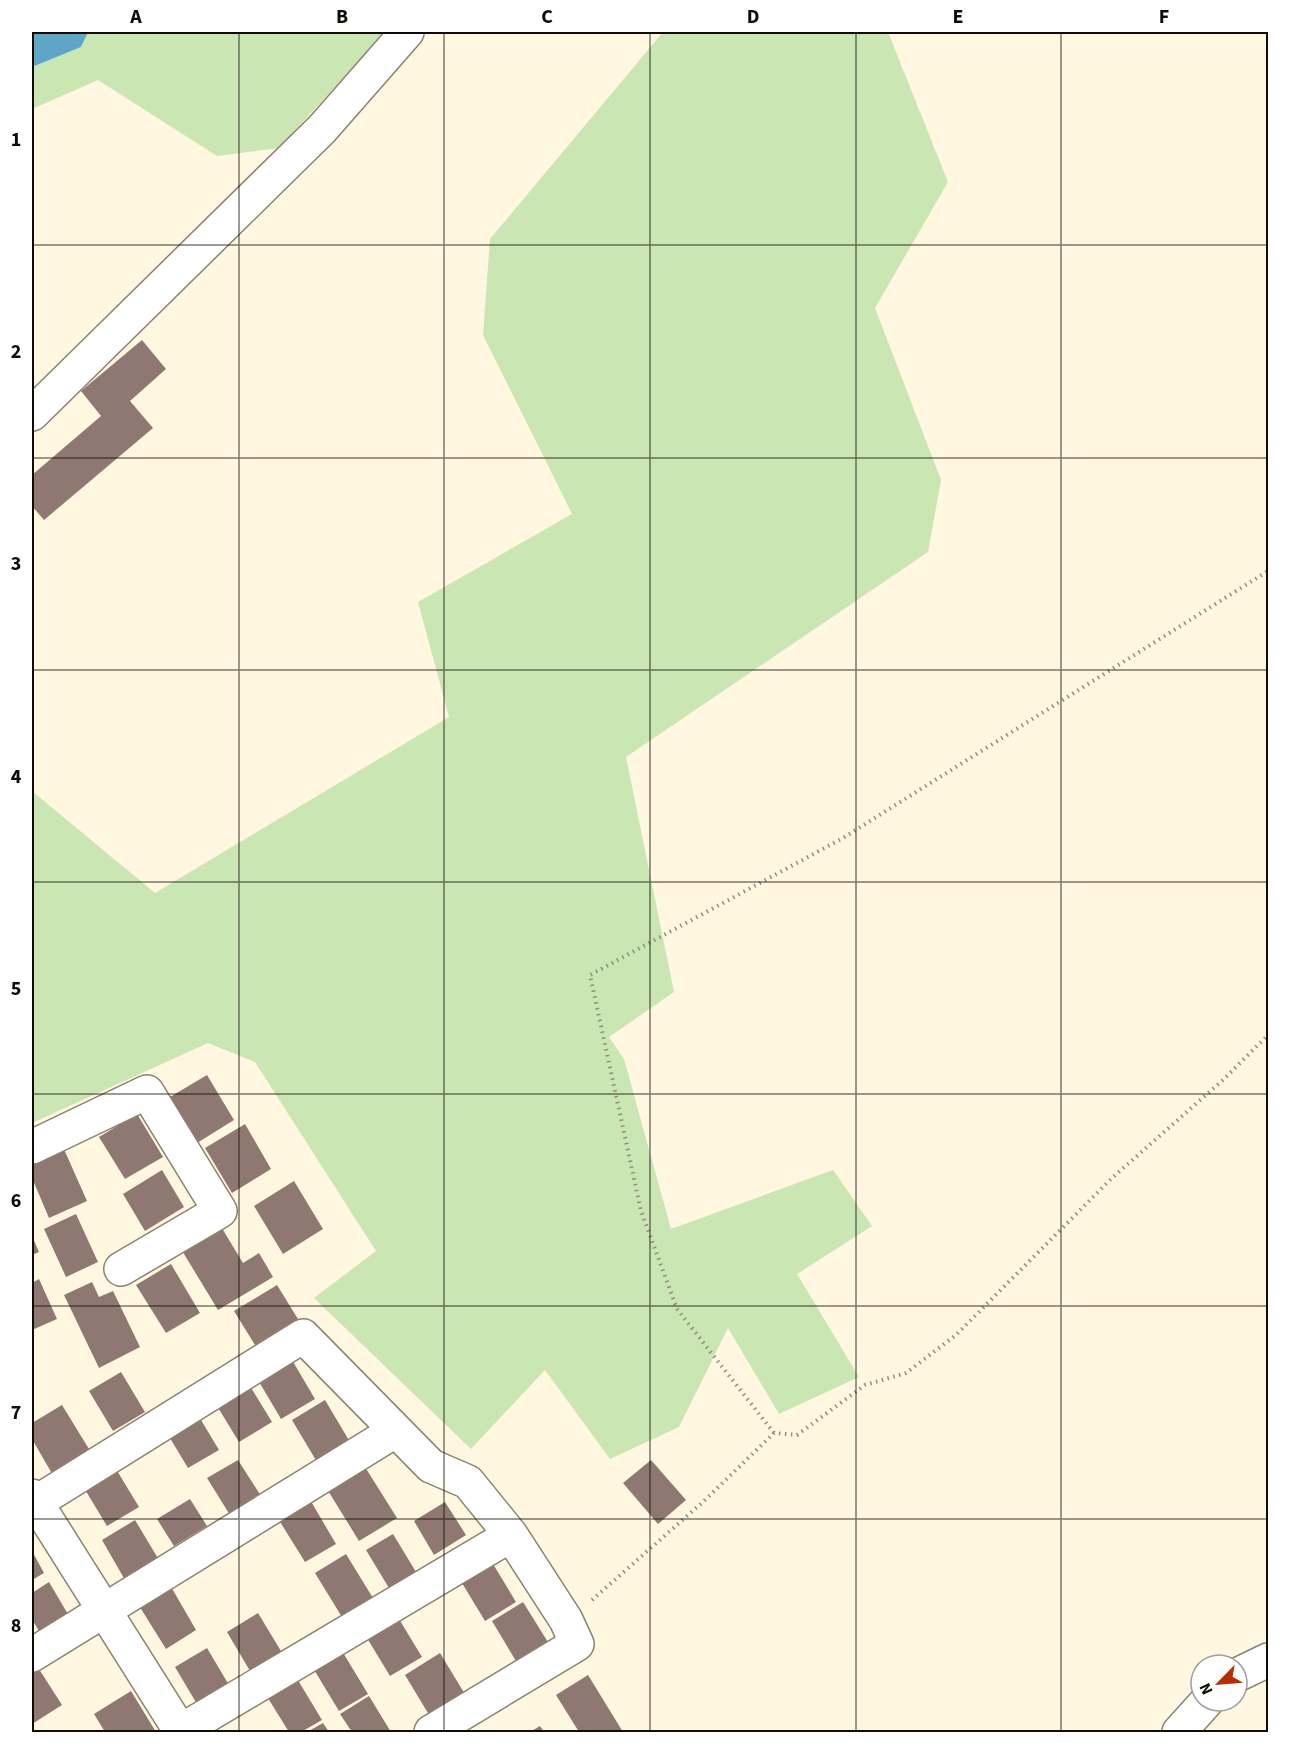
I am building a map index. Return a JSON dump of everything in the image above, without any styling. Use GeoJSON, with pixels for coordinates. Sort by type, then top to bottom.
{"type":"FeatureCollection","features":[{"type":"Feature","properties":{"kind":"street"},"geometry":{"type":"LineString","coordinates":[[32,414],[321,129],[407,32]]}},
{"type":"Feature","properties":{"kind":"street"},"geometry":{"type":"LineString","coordinates":[[32,1146],[147,1092],[220,1211],[121,1269]]}},
{"type":"Feature","properties":{"kind":"street"},"geometry":{"type":"LineString","coordinates":[[431,1732],[578,1644],[566,1620],[511,1535],[468,1482],[431,1466],[303,1336],[33,1501],[180,1732],[511,1535]]}},
{"type":"Feature","properties":{"kind":"street"},"geometry":{"type":"LineString","coordinates":[[32,1655],[395,1431]]}},
{"type":"Feature","properties":{"kind":"street"},"geometry":{"type":"LineString","coordinates":[[1249,1669],[1269,1660]]}},
{"type":"Feature","properties":{"kind":"street"},"geometry":{"type":"LineString","coordinates":[[1179,1732],[1196,1713]]}},
{"type":"Feature","properties":{"kind":"path"},"geometry":{"type":"LineString","coordinates":[[1269,571],[843,838],[590,975],[641,1211],[677,1309],[774,1433],[797,1435],[865,1385],[906,1373],[956,1335],[1112,1178],[1223,1080],[1269,1035]]}},
{"type":"Feature","properties":{"kind":"path"},"geometry":{"type":"LineString","coordinates":[[566,1620],[704,1500],[774,1433]]}},
{"type":"Feature","properties":{"kind":"green space"},"geometry":{"type":"Polygon","coordinates":[[[88,32],[385,32],[279,148],[217,156],[98,80],[32,109],[32,67],[81,47],[88,32]]]}},
{"type":"Feature","properties":{"kind":"green space"},"geometry":{"type":"Polygon","coordinates":[[[663,32],[888,32],[948,182],[875,308],[941,480],[928,552],[626,757],[674,992],[609,1037],[624,1059],[671,1229],[833,1170],[872,1226],[797,1274],[859,1377],[779,1414],[728,1328],[679,1427],[610,1459],[545,1370],[471,1449],[314,1298],[376,1251],[255,1062],[208,1043],[32,1123],[32,791],[155,893],[449,717],[418,602],[572,514],[483,335],[490,239],[663,32]]]}},
{"type":"Feature","properties":{"kind":"water"},"geometry":{"type":"Polygon","coordinates":[[[32,32],[88,32],[81,47],[32,67],[32,32]]]}},
{"type":"Feature","properties":{"kind":"building"},"geometry":{"type":"Polygon","coordinates":[[[142,340],[166,369],[130,401],[153,428],[44,520],[32,506],[32,475],[101,416],[81,391],[142,340]]]}},
{"type":"Feature","properties":{"kind":"building"},"geometry":{"type":"Polygon","coordinates":[[[207,1075],[234,1120],[197,1143],[170,1097],[207,1075]]]}},
{"type":"Feature","properties":{"kind":"building"},"geometry":{"type":"Polygon","coordinates":[[[137,1114],[163,1157],[125,1179],[99,1137],[137,1114]]]}},
{"type":"Feature","properties":{"kind":"building"},"geometry":{"type":"Polygon","coordinates":[[[245,1124],[271,1169],[232,1193],[205,1148],[245,1124]]]}},
{"type":"Feature","properties":{"kind":"building"},"geometry":{"type":"Polygon","coordinates":[[[63,1147],[87,1201],[49,1218],[32,1178],[32,1161],[63,1147]]]}},
{"type":"Feature","properties":{"kind":"building"},"geometry":{"type":"Polygon","coordinates":[[[162,1170],[184,1207],[145,1231],[123,1194],[162,1170]]]}},
{"type":"Feature","properties":{"kind":"building"},"geometry":{"type":"Polygon","coordinates":[[[294,1181],[323,1229],[283,1254],[254,1206],[294,1181]]]}},
{"type":"Feature","properties":{"kind":"building"},"geometry":{"type":"Polygon","coordinates":[[[76,1214],[98,1262],[66,1277],[44,1229],[76,1214]]]}},
{"type":"Feature","properties":{"kind":"building"},"geometry":{"type":"Polygon","coordinates":[[[220,1225],[243,1263],[259,1253],[273,1277],[218,1310],[181,1249],[220,1225]]]}},
{"type":"Feature","properties":{"kind":"building"},"geometry":{"type":"Polygon","coordinates":[[[32,1236],[39,1252],[32,1255],[32,1236]]]}},
{"type":"Feature","properties":{"kind":"building"},"geometry":{"type":"Polygon","coordinates":[[[171,1264],[200,1313],[166,1333],[136,1285],[171,1264]]]}},
{"type":"Feature","properties":{"kind":"building"},"geometry":{"type":"Polygon","coordinates":[[[39,1279],[57,1319],[32,1330],[32,1283],[39,1279]]]}},
{"type":"Feature","properties":{"kind":"building"},"geometry":{"type":"Polygon","coordinates":[[[92,1282],[99,1297],[113,1291],[140,1347],[99,1368],[64,1295],[92,1282]]]}},
{"type":"Feature","properties":{"kind":"building"},"geometry":{"type":"Polygon","coordinates":[[[277,1285],[298,1319],[255,1345],[234,1311],[277,1285]]]}},
{"type":"Feature","properties":{"kind":"building"},"geometry":{"type":"Polygon","coordinates":[[[292,1360],[315,1399],[281,1419],[258,1380],[292,1360]]]}},
{"type":"Feature","properties":{"kind":"building"},"geometry":{"type":"Polygon","coordinates":[[[121,1372],[145,1412],[113,1431],[89,1391],[121,1372]]]}},
{"type":"Feature","properties":{"kind":"building"},"geometry":{"type":"Polygon","coordinates":[[[250,1386],[272,1422],[239,1442],[217,1406],[250,1386]]]}},
{"type":"Feature","properties":{"kind":"building"},"geometry":{"type":"Polygon","coordinates":[[[325,1400],[350,1442],[317,1462],[292,1420],[325,1400]]]}},
{"type":"Feature","properties":{"kind":"building"},"geometry":{"type":"Polygon","coordinates":[[[62,1405],[92,1454],[54,1477],[32,1439],[32,1423],[62,1405]]]}},
{"type":"Feature","properties":{"kind":"building"},"geometry":{"type":"Polygon","coordinates":[[[198,1415],[219,1450],[188,1468],[167,1433],[198,1415]]]}},
{"type":"Feature","properties":{"kind":"building"},"geometry":{"type":"Polygon","coordinates":[[[238,1460],[261,1496],[230,1515],[207,1478],[238,1460]]]}},
{"type":"Feature","properties":{"kind":"building"},"geometry":{"type":"Polygon","coordinates":[[[651,1460],[686,1500],[658,1524],[623,1483],[651,1460]]]}},
{"type":"Feature","properties":{"kind":"building"},"geometry":{"type":"Polygon","coordinates":[[[365,1467],[397,1518],[359,1541],[327,1489],[365,1467]]]}},
{"type":"Feature","properties":{"kind":"building"},"geometry":{"type":"Polygon","coordinates":[[[116,1469],[139,1507],[107,1526],[84,1488],[116,1469]]]}},
{"type":"Feature","properties":{"kind":"building"},"geometry":{"type":"Polygon","coordinates":[[[309,1498],[336,1544],[305,1562],[277,1517],[309,1498]]]}},
{"type":"Feature","properties":{"kind":"building"},"geometry":{"type":"Polygon","coordinates":[[[190,1499],[207,1526],[174,1546],[157,1519],[190,1499]]]}},
{"type":"Feature","properties":{"kind":"building"},"geometry":{"type":"Polygon","coordinates":[[[445,1502],[466,1535],[434,1555],[414,1521],[445,1502]]]}},
{"type":"Feature","properties":{"kind":"building"},"geometry":{"type":"Polygon","coordinates":[[[135,1520],[159,1560],[125,1580],[102,1540],[135,1520]]]}},
{"type":"Feature","properties":{"kind":"building"},"geometry":{"type":"Polygon","coordinates":[[[393,1534],[416,1572],[389,1588],[366,1550],[393,1534]]]}},
{"type":"Feature","properties":{"kind":"building"},"geometry":{"type":"Polygon","coordinates":[[[32,1551],[44,1573],[32,1580],[32,1551]]]}},
{"type":"Feature","properties":{"kind":"building"},"geometry":{"type":"Polygon","coordinates":[[[346,1554],[376,1603],[345,1622],[315,1573],[346,1554]]]}},
{"type":"Feature","properties":{"kind":"building"},"geometry":{"type":"Polygon","coordinates":[[[493,1564],[516,1602],[485,1621],[462,1583],[493,1564]]]}},
{"type":"Feature","properties":{"kind":"building"},"geometry":{"type":"Polygon","coordinates":[[[49,1582],[69,1616],[40,1633],[32,1619],[32,1593],[49,1582]]]}},
{"type":"Feature","properties":{"kind":"building"},"geometry":{"type":"Polygon","coordinates":[[[170,1585],[196,1630],[166,1649],[138,1604],[170,1585]]]}},
{"type":"Feature","properties":{"kind":"building"},"geometry":{"type":"Polygon","coordinates":[[[523,1602],[551,1647],[519,1666],[492,1621],[523,1602]]]}},
{"type":"Feature","properties":{"kind":"building"},"geometry":{"type":"Polygon","coordinates":[[[258,1613],[284,1656],[253,1676],[227,1632],[258,1613]]]}},
{"type":"Feature","properties":{"kind":"building"},"geometry":{"type":"Polygon","coordinates":[[[399,1619],[422,1657],[390,1676],[367,1638],[399,1619]]]}},
{"type":"Feature","properties":{"kind":"building"},"geometry":{"type":"Polygon","coordinates":[[[207,1648],[229,1685],[197,1704],[175,1667],[207,1648]]]}},
{"type":"Feature","properties":{"kind":"building"},"geometry":{"type":"Polygon","coordinates":[[[342,1651],[368,1694],[339,1711],[313,1668],[342,1651]]]}},
{"type":"Feature","properties":{"kind":"building"},"geometry":{"type":"Polygon","coordinates":[[[440,1653],[466,1696],[431,1718],[405,1675],[440,1653]]]}},
{"type":"Feature","properties":{"kind":"building"},"geometry":{"type":"Polygon","coordinates":[[[39,1669],[62,1705],[32,1724],[32,1673],[39,1669]]]}},
{"type":"Feature","properties":{"kind":"building"},"geometry":{"type":"Polygon","coordinates":[[[588,1675],[623,1732],[579,1732],[556,1695],[588,1675]]]}},
{"type":"Feature","properties":{"kind":"building"},"geometry":{"type":"Polygon","coordinates":[[[296,1677],[322,1720],[301,1732],[289,1732],[266,1695],[296,1677]]]}},
{"type":"Feature","properties":{"kind":"building"},"geometry":{"type":"Polygon","coordinates":[[[131,1691],[156,1732],[105,1732],[94,1714],[131,1691]]]}},
{"type":"Feature","properties":{"kind":"building"},"geometry":{"type":"Polygon","coordinates":[[[369,1696],[391,1732],[352,1732],[340,1714],[369,1696]]]}},
{"type":"Feature","properties":{"kind":"building"},"geometry":{"type":"Polygon","coordinates":[[[323,1723],[329,1732],[307,1732],[323,1723]]]}},
{"type":"Feature","properties":{"kind":"building"},"geometry":{"type":"Polygon","coordinates":[[[540,1726],[544,1732],[530,1732],[540,1726]]]}}]}
